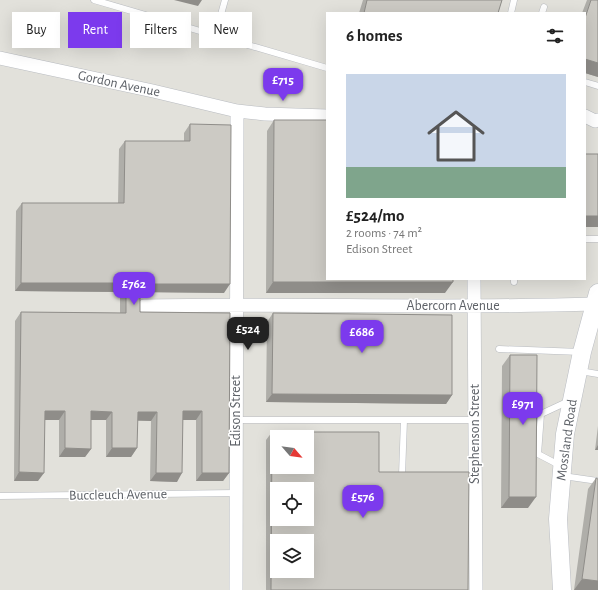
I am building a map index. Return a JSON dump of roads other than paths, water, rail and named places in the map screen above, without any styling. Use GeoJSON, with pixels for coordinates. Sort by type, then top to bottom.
{"type":"FeatureCollection","features":[{"type":"Feature","properties":{"kind":"street","name":"Gordon Avenue"},"geometry":{"type":"LineString","coordinates":[[0,58],[237,111],[265,114],[326,116]]}},
{"type":"Feature","properties":{"kind":"street","name":"Edison Street"},"geometry":{"type":"LineString","coordinates":[[236,590],[237,111]]}},
{"type":"Feature","properties":{"kind":"street"},"geometry":{"type":"LineString","coordinates":[[586,116],[595,121],[598,120]]}},
{"type":"Feature","properties":{"kind":"street","name":"Stephenson Street"},"geometry":{"type":"LineString","coordinates":[[474,280],[476,590]]}},
{"type":"Feature","properties":{"kind":"street","name":"Abercorn Avenue"},"geometry":{"type":"LineString","coordinates":[[144,306],[236,304],[474,307],[596,298]]}},
{"type":"Feature","properties":{"kind":"street","name":"Mossland Road"},"geometry":{"type":"LineString","coordinates":[[562,590],[558,519],[565,434],[582,352],[596,298]]}},
{"type":"Feature","properties":{"kind":"lane"},"geometry":{"type":"LineString","coordinates":[[94,0],[199,31]]}},
{"type":"Feature","properties":{"kind":"lane"},"geometry":{"type":"LineString","coordinates":[[222,12],[225,0]]}},
{"type":"Feature","properties":{"kind":"lane"},"geometry":{"type":"LineString","coordinates":[[511,12],[514,0]]}},
{"type":"Feature","properties":{"kind":"lane"},"geometry":{"type":"LineString","coordinates":[[252,47],[326,68]]}},
{"type":"Feature","properties":{"kind":"lane"},"geometry":{"type":"LineString","coordinates":[[586,82],[598,86]]}},
{"type":"Feature","properties":{"kind":"lane"},"geometry":{"type":"LineString","coordinates":[[586,239],[598,239]]}},
{"type":"Feature","properties":{"kind":"lane"},"geometry":{"type":"LineString","coordinates":[[499,349],[582,352]]}},
{"type":"Feature","properties":{"kind":"lane"},"geometry":{"type":"LineString","coordinates":[[578,371],[598,374]]}},
{"type":"Feature","properties":{"kind":"lane"},"geometry":{"type":"LineString","coordinates":[[572,400],[562,403],[541,414],[538,454],[562,471],[598,481]]}},
{"type":"Feature","properties":{"kind":"lane"},"geometry":{"type":"LineString","coordinates":[[236,420],[475,420]]}},
{"type":"Feature","properties":{"kind":"lane"},"geometry":{"type":"LineString","coordinates":[[402,475],[404,420]]}},
{"type":"Feature","properties":{"kind":"lane","name":"Buccleuch Avenue"},"geometry":{"type":"LineString","coordinates":[[0,496],[236,493]]}}]}
